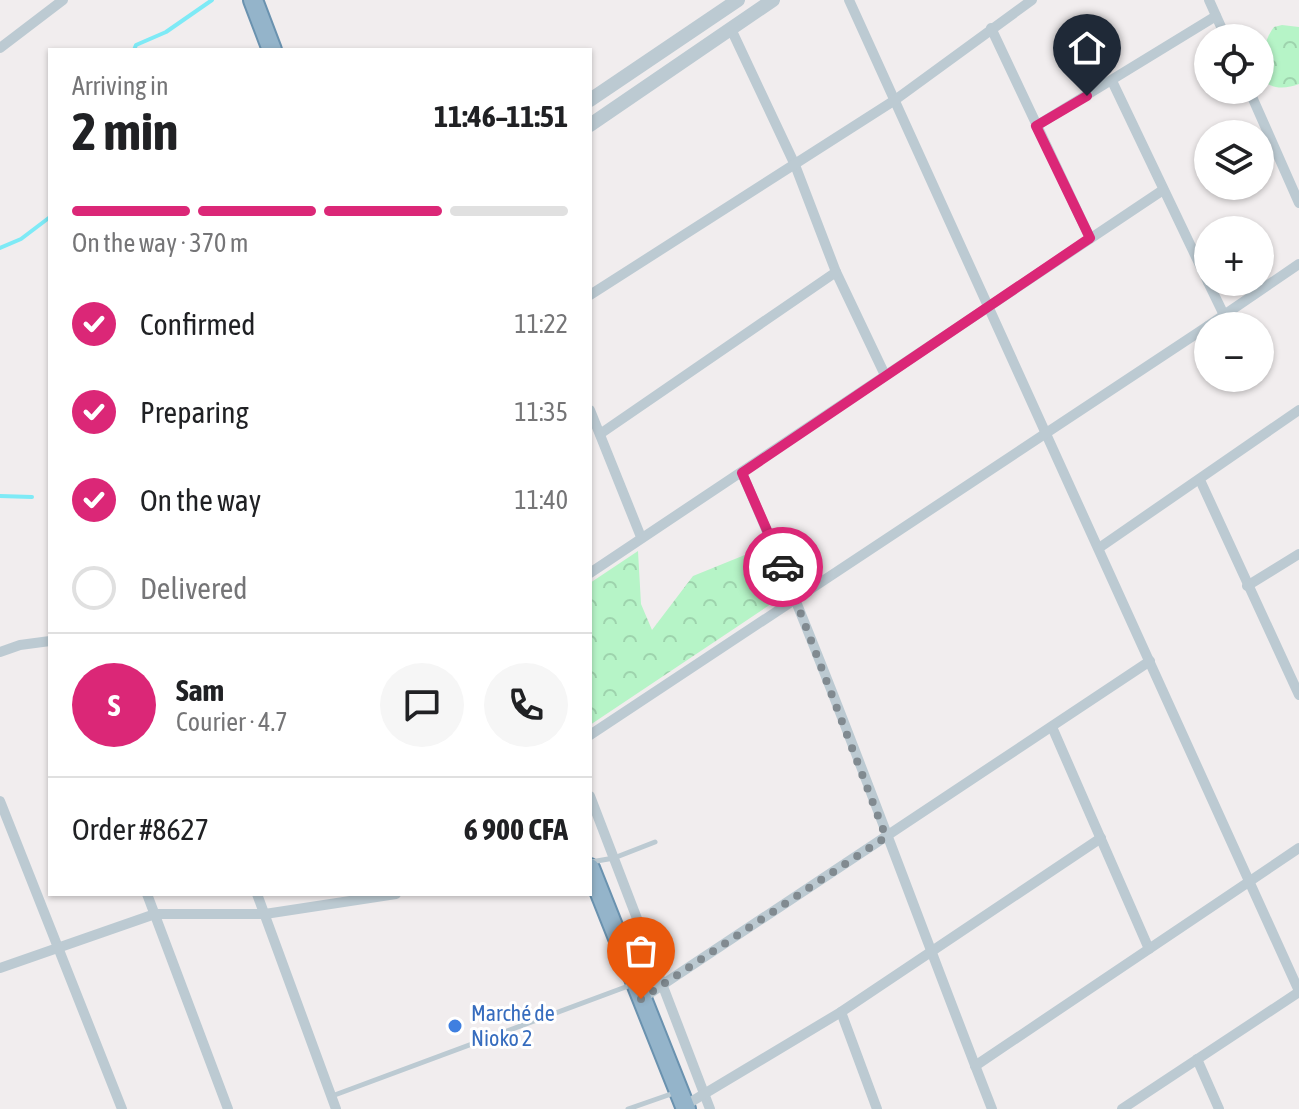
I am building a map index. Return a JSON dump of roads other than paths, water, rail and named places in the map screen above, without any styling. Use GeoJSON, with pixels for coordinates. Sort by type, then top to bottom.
{"type":"FeatureCollection","features":[{"type":"Feature","properties":{"kind":"highway"},"geometry":{"type":"LineString","coordinates":[[253,0],[271,48]]}},
{"type":"Feature","properties":{"kind":"highway"},"geometry":{"type":"LineString","coordinates":[[592,871],[683,1102]]}},
{"type":"Feature","properties":{"kind":"street"},"geometry":{"type":"LineString","coordinates":[[1,43],[63,0]]}},
{"type":"Feature","properties":{"kind":"street"},"geometry":{"type":"LineString","coordinates":[[592,124],[773,0]]}},
{"type":"Feature","properties":{"kind":"street"},"geometry":{"type":"LineString","coordinates":[[849,0],[1299,992],[1122,1109]]}},
{"type":"Feature","properties":{"kind":"street"},"geometry":{"type":"LineString","coordinates":[[592,294],[895,100],[1032,0]]}},
{"type":"Feature","properties":{"kind":"street"},"geometry":{"type":"LineString","coordinates":[[1209,0],[1220,24]]}},
{"type":"Feature","properties":{"kind":"street"},"geometry":{"type":"LineString","coordinates":[[592,99],[728,3]]}},
{"type":"Feature","properties":{"kind":"street"},"geometry":{"type":"LineString","coordinates":[[1036,126],[1216,16]]}},
{"type":"Feature","properties":{"kind":"street"},"geometry":{"type":"LineString","coordinates":[[991,28],[1090,238]]}},
{"type":"Feature","properties":{"kind":"street"},"geometry":{"type":"LineString","coordinates":[[731,29],[795,165],[836,272],[885,375]]}},
{"type":"Feature","properties":{"kind":"street"},"geometry":{"type":"LineString","coordinates":[[1112,81],[1194,253]]}},
{"type":"Feature","properties":{"kind":"street"},"geometry":{"type":"LineString","coordinates":[[1255,104],[1299,203]]}},
{"type":"Feature","properties":{"kind":"street"},"geometry":{"type":"LineString","coordinates":[[592,572],[1163,190]]}},
{"type":"Feature","properties":{"kind":"street"},"geometry":{"type":"LineString","coordinates":[[1228,312],[1299,264]]}},
{"type":"Feature","properties":{"kind":"street"},"geometry":{"type":"LineString","coordinates":[[600,434],[836,272]]}},
{"type":"Feature","properties":{"kind":"street"},"geometry":{"type":"LineString","coordinates":[[592,734],[1194,335]]}},
{"type":"Feature","properties":{"kind":"street"},"geometry":{"type":"LineString","coordinates":[[1099,548],[1299,410]]}},
{"type":"Feature","properties":{"kind":"street"},"geometry":{"type":"LineString","coordinates":[[592,415],[641,537]]}},
{"type":"Feature","properties":{"kind":"street"},"geometry":{"type":"LineString","coordinates":[[742,473],[797,599],[992,1109]]}},
{"type":"Feature","properties":{"kind":"street"},"geometry":{"type":"LineString","coordinates":[[1200,480],[1299,695]]}},
{"type":"Feature","properties":{"kind":"street"},"geometry":{"type":"LineString","coordinates":[[1247,586],[1299,554]]}},
{"type":"Feature","properties":{"kind":"street"},"geometry":{"type":"LineString","coordinates":[[0,652],[20,645],[48,641]]}},
{"type":"Feature","properties":{"kind":"street"},"geometry":{"type":"LineString","coordinates":[[638,991],[663,986],[1150,661]]}},
{"type":"Feature","properties":{"kind":"street"},"geometry":{"type":"LineString","coordinates":[[1052,727],[1149,949]]}},
{"type":"Feature","properties":{"kind":"street"},"geometry":{"type":"LineString","coordinates":[[0,801],[122,1109]]}},
{"type":"Feature","properties":{"kind":"street"},"geometry":{"type":"LineString","coordinates":[[592,801],[710,1109]]}},
{"type":"Feature","properties":{"kind":"street"},"geometry":{"type":"LineString","coordinates":[[683,1102],[705,1095],[841,1012],[1101,838]]}},
{"type":"Feature","properties":{"kind":"street"},"geometry":{"type":"LineString","coordinates":[[975,1066],[1299,848]]}},
{"type":"Feature","properties":{"kind":"street"},"geometry":{"type":"LineString","coordinates":[[148,896],[228,1109]]}},
{"type":"Feature","properties":{"kind":"street"},"geometry":{"type":"LineString","coordinates":[[258,896],[336,1109]]}},
{"type":"Feature","properties":{"kind":"street"},"geometry":{"type":"LineString","coordinates":[[0,968],[155,914],[265,914],[364,896]]}},
{"type":"Feature","properties":{"kind":"street"},"geometry":{"type":"LineString","coordinates":[[841,1012],[877,1109]]}},
{"type":"Feature","properties":{"kind":"street"},"geometry":{"type":"LineString","coordinates":[[1197,1059],[1219,1109]]}},
{"type":"Feature","properties":{"kind":"lane"},"geometry":{"type":"LineString","coordinates":[[592,865],[655,842]]}},
{"type":"Feature","properties":{"kind":"lane"},"geometry":{"type":"LineString","coordinates":[[332,1096],[638,991]]}},
{"type":"Feature","properties":{"kind":"lane"},"geometry":{"type":"LineString","coordinates":[[628,1109],[683,1102]]}},
{"type":"Feature","properties":{"kind":"waterway"},"geometry":{"type":"LineString","coordinates":[[135,48],[166,32],[212,0]]}},
{"type":"Feature","properties":{"kind":"waterway"},"geometry":{"type":"LineString","coordinates":[[0,248],[21,239],[48,219]]}},
{"type":"Feature","properties":{"kind":"waterway"},"geometry":{"type":"LineString","coordinates":[[0,496],[32,497]]}},
{"type":"Feature","properties":{"kind":"place","name":"Marché de Nioko 2"},"geometry":{"type":"Point","coordinates":[455,1026]}}]}
